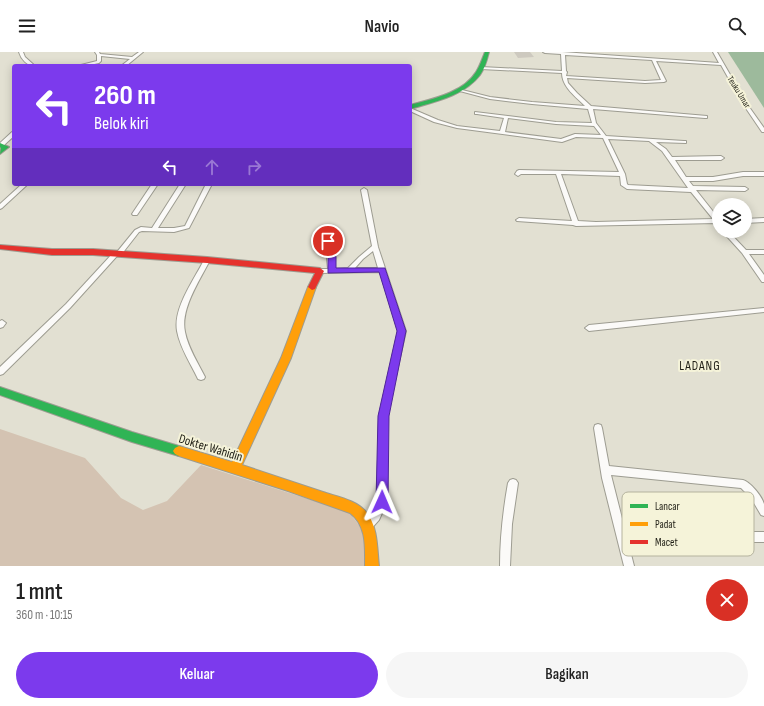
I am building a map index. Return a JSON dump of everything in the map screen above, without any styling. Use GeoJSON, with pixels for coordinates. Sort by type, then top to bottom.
{"type":"FeatureCollection","features":[{"type":"Feature","properties":{"kind":"main road"},"geometry":{"type":"LineString","coordinates":[[412,105],[463,85],[473,76],[484,52]]}},
{"type":"Feature","properties":{"kind":"main road"},"geometry":{"type":"LineString","coordinates":[[412,105],[458,90],[470,83],[481,68],[488,52]]}},
{"type":"Feature","properties":{"kind":"main road"},"geometry":{"type":"LineString","coordinates":[[0,157],[6,150]]}},
{"type":"Feature","properties":{"kind":"main road"},"geometry":{"type":"LineString","coordinates":[[0,247],[52,252],[117,254],[207,260],[320,271],[312,287],[286,358],[235,468]]}},
{"type":"Feature","properties":{"kind":"main road","name":"Dokter Wahidin"},"geometry":{"type":"LineString","coordinates":[[0,392],[118,432],[287,484],[352,508],[362,516],[367,527],[371,545],[372,566]]}},
{"type":"Feature","properties":{"kind":"street"},"geometry":{"type":"LineString","coordinates":[[21,52],[23,58],[30,64]]}},
{"type":"Feature","properties":{"kind":"street"},"geometry":{"type":"LineString","coordinates":[[125,64],[141,52]]}},
{"type":"Feature","properties":{"kind":"street"},"geometry":{"type":"LineString","coordinates":[[545,52],[722,64]]}},
{"type":"Feature","properties":{"kind":"street","name":"Teuku Umar"},"geometry":{"type":"LineString","coordinates":[[716,52],[764,131]]}},
{"type":"Feature","properties":{"kind":"street"},"geometry":{"type":"LineString","coordinates":[[87,64],[99,61],[98,54],[132,58]]}},
{"type":"Feature","properties":{"kind":"street"},"geometry":{"type":"LineString","coordinates":[[564,54],[564,74],[566,83],[590,108],[592,118],[605,137],[622,174],[624,185],[628,187],[745,189]]}},
{"type":"Feature","properties":{"kind":"street"},"geometry":{"type":"LineString","coordinates":[[481,68],[645,82],[664,81],[652,59]]}},
{"type":"Feature","properties":{"kind":"street"},"geometry":{"type":"LineString","coordinates":[[458,90],[509,101],[705,117]]}},
{"type":"Feature","properties":{"kind":"street"},"geometry":{"type":"LineString","coordinates":[[412,107],[427,118],[446,124],[562,141],[575,135],[684,142]]}},
{"type":"Feature","properties":{"kind":"street"},"geometry":{"type":"LineString","coordinates":[[477,113],[506,118],[596,125]]}},
{"type":"Feature","properties":{"kind":"street"},"geometry":{"type":"LineString","coordinates":[[502,133],[506,118]]}},
{"type":"Feature","properties":{"kind":"street"},"geometry":{"type":"LineString","coordinates":[[6,150],[12,137]]}},
{"type":"Feature","properties":{"kind":"street"},"geometry":{"type":"LineString","coordinates":[[650,140],[664,150],[671,158],[684,178],[712,214]]}},
{"type":"Feature","properties":{"kind":"street"},"geometry":{"type":"LineString","coordinates":[[671,158],[721,158]]}},
{"type":"Feature","properties":{"kind":"street"},"geometry":{"type":"LineString","coordinates":[[518,174],[519,172],[622,174]]}},
{"type":"Feature","properties":{"kind":"street"},"geometry":{"type":"LineString","coordinates":[[558,173],[576,224]]}},
{"type":"Feature","properties":{"kind":"street"},"geometry":{"type":"LineString","coordinates":[[684,178],[713,179],[743,174],[764,174]]}},
{"type":"Feature","properties":{"kind":"street"},"geometry":{"type":"LineString","coordinates":[[0,208],[23,186]]}},
{"type":"Feature","properties":{"kind":"street"},"geometry":{"type":"LineString","coordinates":[[135,214],[154,186]]}},
{"type":"Feature","properties":{"kind":"street"},"geometry":{"type":"LineString","coordinates":[[154,229],[182,186]]}},
{"type":"Feature","properties":{"kind":"street"},"geometry":{"type":"LineString","coordinates":[[0,372],[68,306],[140,230],[174,230],[186,227],[208,186]]}},
{"type":"Feature","properties":{"kind":"street"},"geometry":{"type":"LineString","coordinates":[[364,190],[375,247],[402,331],[383,416],[382,502],[376,517],[367,527]]}},
{"type":"Feature","properties":{"kind":"street"},"geometry":{"type":"LineString","coordinates":[[519,220],[576,224],[626,222],[661,224],[712,222]]}},
{"type":"Feature","properties":{"kind":"street"},"geometry":{"type":"LineString","coordinates":[[752,221],[764,220]]}},
{"type":"Feature","properties":{"kind":"street"},"geometry":{"type":"LineString","coordinates":[[323,229],[332,257],[331,271]]}},
{"type":"Feature","properties":{"kind":"street"},"geometry":{"type":"LineString","coordinates":[[731,238],[744,252],[764,280]]}},
{"type":"Feature","properties":{"kind":"street"},"geometry":{"type":"LineString","coordinates":[[350,270],[361,258],[375,247]]}},
{"type":"Feature","properties":{"kind":"street"},"geometry":{"type":"LineString","coordinates":[[744,252],[764,252]]}},
{"type":"Feature","properties":{"kind":"street"},"geometry":{"type":"LineString","coordinates":[[201,377],[181,332],[180,318],[187,300],[207,260]]}},
{"type":"Feature","properties":{"kind":"street"},"geometry":{"type":"LineString","coordinates":[[320,271],[382,270]]}},
{"type":"Feature","properties":{"kind":"street"},"geometry":{"type":"LineString","coordinates":[[589,328],[764,310]]}},
{"type":"Feature","properties":{"kind":"street"},"geometry":{"type":"LineString","coordinates":[[598,428],[606,470],[622,537]]}},
{"type":"Feature","properties":{"kind":"street"},"geometry":{"type":"LineString","coordinates":[[606,470],[743,484],[751,492]]}},
{"type":"Feature","properties":{"kind":"street"},"geometry":{"type":"LineString","coordinates":[[506,566],[505,549],[508,512],[513,483]]}},
{"type":"Feature","properties":{"kind":"street"},"geometry":{"type":"LineString","coordinates":[[754,495],[764,512]]}},
{"type":"Feature","properties":{"kind":"street"},"geometry":{"type":"LineString","coordinates":[[627,556],[629,566]]}},
{"type":"Feature","properties":{"kind":"shaded area"},"geometry":{"type":"Polygon","coordinates":[[[728,52],[764,52],[764,108],[728,52]]]}},
{"type":"Feature","properties":{"kind":"shaded area"},"geometry":{"type":"Polygon","coordinates":[[[0,429],[85,458],[121,498],[143,510],[167,501],[201,465],[349,512],[368,537],[368,566],[0,566],[0,429]]]}},
{"type":"Feature","properties":{"kind":"building"},"geometry":{"type":"Polygon","coordinates":[[[514,52],[530,52],[534,57],[518,58],[514,52]]]}},
{"type":"Feature","properties":{"kind":"traffic: fast"},"geometry":{"type":"LineString","coordinates":[[412,106],[446,96],[470,82],[482,67],[487,52]]}},
{"type":"Feature","properties":{"kind":"traffic: fast"},"geometry":{"type":"LineString","coordinates":[[0,145],[6,147],[0,152]]}},
{"type":"Feature","properties":{"kind":"traffic: fast"},"geometry":{"type":"LineString","coordinates":[[0,391],[132,437],[179,451]]}},
{"type":"Feature","properties":{"kind":"traffic: slow"},"geometry":{"type":"LineString","coordinates":[[235,468],[286,358],[312,287]]}},
{"type":"Feature","properties":{"kind":"traffic: slow"},"geometry":{"type":"LineString","coordinates":[[179,451],[252,473],[344,504],[354,509],[362,516],[368,527],[372,566]]}},
{"type":"Feature","properties":{"kind":"traffic: jam"},"geometry":{"type":"LineString","coordinates":[[0,247],[52,252],[93,252],[207,260],[320,271],[312,287]]}},
{"type":"Feature","properties":{"kind":"district","name":"LADANG"},"geometry":{"type":"Point","coordinates":[700,365]}},
{"type":"Feature","properties":{"kind":"route"},"geometry":{"type":"LineString","coordinates":[[328,241],[332,257],[331,271],[382,270],[402,331],[398,341],[383,416],[382,502]]}}]}
